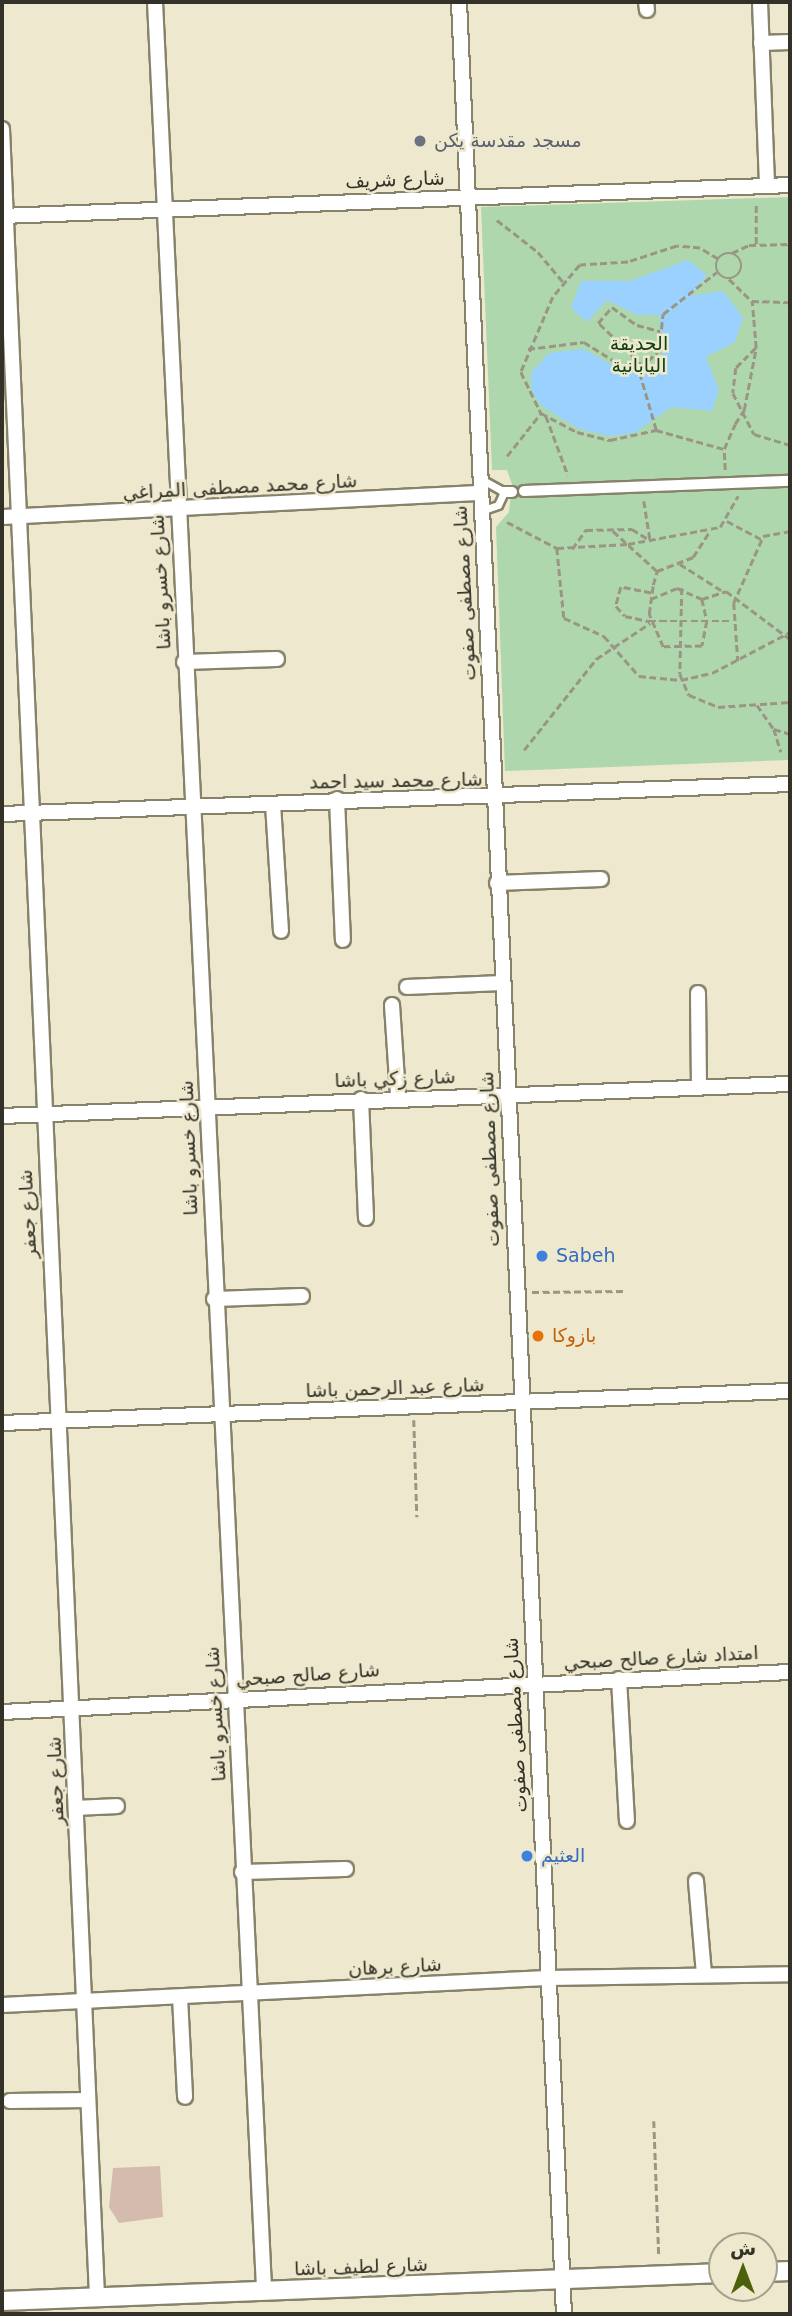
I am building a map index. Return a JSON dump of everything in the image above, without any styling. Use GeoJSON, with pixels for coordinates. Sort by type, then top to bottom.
{"type":"FeatureCollection","features":[{"type":"Feature","properties":{"kind":"street","name":"شارع خسرو باشا"},"geometry":{"type":"LineString","coordinates":[[155,2],[176,511],[208,1109],[214,1299],[264,2292]]}},
{"type":"Feature","properties":{"kind":"street","name":"شارع مصطفى صفوت"},"geometry":{"type":"LineString","coordinates":[[459,2],[470,196],[514,1292],[564,2314]]}},
{"type":"Feature","properties":{"kind":"street"},"geometry":{"type":"LineString","coordinates":[[760,2],[767,186]]}},
{"type":"Feature","properties":{"kind":"street"},"geometry":{"type":"LineString","coordinates":[[761,43],[790,42]]}},
{"type":"Feature","properties":{"kind":"street","name":"شارع جعفر"},"geometry":{"type":"LineString","coordinates":[[2,129],[43,1115],[97,2298]]}},
{"type":"Feature","properties":{"kind":"street","name":"شارع شريف"},"geometry":{"type":"LineString","coordinates":[[4,216],[790,185]]}},
{"type":"Feature","properties":{"kind":"street"},"geometry":{"type":"LineString","coordinates":[[524,491],[790,481]]}},
{"type":"Feature","properties":{"kind":"street","name":"شارع محمد مصطفى المراغي"},"geometry":{"type":"LineString","coordinates":[[2,517],[176,511],[480,486]]}},
{"type":"Feature","properties":{"kind":"street"},"geometry":{"type":"LineString","coordinates":[[184,662],[277,659]]}},
{"type":"Feature","properties":{"kind":"street","name":"شارع محمد سيد احمد"},"geometry":{"type":"LineString","coordinates":[[2,814],[191,808],[337,799],[494,798],[790,784]]}},
{"type":"Feature","properties":{"kind":"street"},"geometry":{"type":"LineString","coordinates":[[337,799],[343,940]]}},
{"type":"Feature","properties":{"kind":"street"},"geometry":{"type":"LineString","coordinates":[[273,804],[281,931]]}},
{"type":"Feature","properties":{"kind":"street"},"geometry":{"type":"LineString","coordinates":[[496,883],[601,879]]}},
{"type":"Feature","properties":{"kind":"street"},"geometry":{"type":"LineString","coordinates":[[407,986],[501,983]]}},
{"type":"Feature","properties":{"kind":"street"},"geometry":{"type":"LineString","coordinates":[[698,993],[699,1088]]}},
{"type":"Feature","properties":{"kind":"street"},"geometry":{"type":"LineString","coordinates":[[392,1005],[398,1096]]}},
{"type":"Feature","properties":{"kind":"street","name":"شارع زكي باشا"},"geometry":{"type":"LineString","coordinates":[[2,1116],[208,1109],[398,1096],[507,1095],[790,1084]]}},
{"type":"Feature","properties":{"kind":"street"},"geometry":{"type":"LineString","coordinates":[[361,1099],[366,1218]]}},
{"type":"Feature","properties":{"kind":"street"},"geometry":{"type":"LineString","coordinates":[[214,1299],[302,1296]]}},
{"type":"Feature","properties":{"kind":"street","name":"شارع عبد الرحمن باشا"},"geometry":{"type":"LineString","coordinates":[[2,1423],[790,1391]]}},
{"type":"Feature","properties":{"kind":"street","name":"امتداد شارع صالح صبحي"},"geometry":{"type":"LineString","coordinates":[[533,1684],[790,1672]]}},
{"type":"Feature","properties":{"kind":"street"},"geometry":{"type":"LineString","coordinates":[[619,1679],[627,1821]]}},
{"type":"Feature","properties":{"kind":"street","name":"شارع صالح صبحي"},"geometry":{"type":"LineString","coordinates":[[2,1712],[533,1684]]}},
{"type":"Feature","properties":{"kind":"street"},"geometry":{"type":"LineString","coordinates":[[76,1808],[117,1806]]}},
{"type":"Feature","properties":{"kind":"street"},"geometry":{"type":"LineString","coordinates":[[242,1872],[346,1869]]}},
{"type":"Feature","properties":{"kind":"street"},"geometry":{"type":"LineString","coordinates":[[696,1881],[704,1975]]}},
{"type":"Feature","properties":{"kind":"street","name":"شارع برهان"},"geometry":{"type":"LineString","coordinates":[[2,2005],[547,1978],[790,1974]]}},
{"type":"Feature","properties":{"kind":"street"},"geometry":{"type":"LineString","coordinates":[[180,1997],[185,2096]]}},
{"type":"Feature","properties":{"kind":"street"},"geometry":{"type":"LineString","coordinates":[[10,2101],[88,2100]]}},
{"type":"Feature","properties":{"kind":"street","name":"شارع لطيف باشا"},"geometry":{"type":"LineString","coordinates":[[2,2301],[708,2274]]}},
{"type":"Feature","properties":{"kind":"lane"},"geometry":{"type":"LineString","coordinates":[[480,486],[497,483],[508,492],[498,505],[481,512]]}},
{"type":"Feature","properties":{"kind":"path"},"geometry":{"type":"LineString","coordinates":[[756,244],[757,204]]}},
{"type":"Feature","properties":{"kind":"path"},"geometry":{"type":"LineString","coordinates":[[497,220],[538,252],[563,282]]}},
{"type":"Feature","properties":{"kind":"path"},"geometry":{"type":"LineString","coordinates":[[718,259],[756,244],[790,244]]}},
{"type":"Feature","properties":{"kind":"path"},"geometry":{"type":"LineString","coordinates":[[718,259],[700,248],[669,247],[628,262],[585,262],[563,282],[528,349],[523,383],[541,413],[610,440],[656,430],[724,449]]}},
{"type":"Feature","properties":{"kind":"path"},"geometry":{"type":"LineString","coordinates":[[729,279],[741,270],[732,253]]}},
{"type":"Feature","properties":{"kind":"path"},"geometry":{"type":"LineString","coordinates":[[528,349],[584,342],[620,365],[638,365],[657,355],[660,320],[717,272],[718,259]]}},
{"type":"Feature","properties":{"kind":"path"},"geometry":{"type":"LineString","coordinates":[[717,272],[729,279],[752,301],[756,348],[744,410],[724,449],[726,484]]}},
{"type":"Feature","properties":{"kind":"path"},"geometry":{"type":"LineString","coordinates":[[752,301],[790,302]]}},
{"type":"Feature","properties":{"kind":"path"},"geometry":{"type":"LineString","coordinates":[[656,430],[638,365],[598,323],[611,307],[637,325],[661,331]]}},
{"type":"Feature","properties":{"kind":"path"},"geometry":{"type":"LineString","coordinates":[[756,348],[736,368],[733,393],[754,434],[790,445]]}},
{"type":"Feature","properties":{"kind":"path"},"geometry":{"type":"LineString","coordinates":[[507,456],[541,413]]}},
{"type":"Feature","properties":{"kind":"path"},"geometry":{"type":"LineString","coordinates":[[546,416],[573,489]]}},
{"type":"Feature","properties":{"kind":"path"},"geometry":{"type":"LineString","coordinates":[[657,571],[680,564],[710,531],[727,521],[741,483]]}},
{"type":"Feature","properties":{"kind":"path"},"geometry":{"type":"LineString","coordinates":[[644,487],[651,541]]}},
{"type":"Feature","properties":{"kind":"path"},"geometry":{"type":"LineString","coordinates":[[727,521],[761,537],[790,531]]}},
{"type":"Feature","properties":{"kind":"path"},"geometry":{"type":"LineString","coordinates":[[507,522],[557,548],[572,550],[710,531]]}},
{"type":"Feature","properties":{"kind":"path"},"geometry":{"type":"LineString","coordinates":[[572,550],[586,530],[632,529],[651,541]]}},
{"type":"Feature","properties":{"kind":"path"},"geometry":{"type":"LineString","coordinates":[[612,530],[657,571]]}},
{"type":"Feature","properties":{"kind":"path"},"geometry":{"type":"LineString","coordinates":[[738,661],[733,621],[736,597],[753,570],[761,537]]}},
{"type":"Feature","properties":{"kind":"path"},"geometry":{"type":"LineString","coordinates":[[557,548],[564,618],[612,644],[631,671],[681,680],[738,661],[788,633]]}},
{"type":"Feature","properties":{"kind":"path"},"geometry":{"type":"LineString","coordinates":[[680,564],[736,597],[788,633],[790,639]]}},
{"type":"Feature","properties":{"kind":"path"},"geometry":{"type":"LineString","coordinates":[[651,599],[682,588],[702,599],[707,621],[702,646],[680,650],[659,645],[649,622],[651,599],[657,571]]}},
{"type":"Feature","properties":{"kind":"path"},"geometry":{"type":"LineString","coordinates":[[652,593],[626,585],[616,601],[625,616],[649,622],[733,621]]}},
{"type":"Feature","properties":{"kind":"path"},"geometry":{"type":"LineString","coordinates":[[682,588],[681,680],[689,695],[709,706],[790,702]]}},
{"type":"Feature","properties":{"kind":"path"},"geometry":{"type":"LineString","coordinates":[[702,599],[721,590]]}},
{"type":"Feature","properties":{"kind":"path"},"geometry":{"type":"LineString","coordinates":[[524,750],[612,644],[649,622]]}},
{"type":"Feature","properties":{"kind":"path"},"geometry":{"type":"LineString","coordinates":[[757,705],[774,729],[781,752]]}},
{"type":"Feature","properties":{"kind":"path"},"geometry":{"type":"LineString","coordinates":[[774,729],[790,734]]}},
{"type":"Feature","properties":{"kind":"path"},"geometry":{"type":"LineString","coordinates":[[514,1292],[626,1291]]}},
{"type":"Feature","properties":{"kind":"path"},"geometry":{"type":"LineString","coordinates":[[413,1407],[417,1517]]}},
{"type":"Feature","properties":{"kind":"path"},"geometry":{"type":"LineString","coordinates":[[654,2121],[660,2276]]}},
{"type":"Feature","properties":{"kind":"green space","name":"الحديقة اليابانية"},"geometry":{"type":"Polygon","coordinates":[[[790,197],[790,760],[505,771],[496,527],[509,512],[512,484],[507,470],[492,470],[481,207],[790,197]]]}},
{"type":"Feature","properties":{"kind":"water"},"geometry":{"type":"Polygon","coordinates":[[[688,260],[707,275],[691,296],[723,291],[743,318],[735,342],[706,357],[719,390],[712,411],[672,407],[634,433],[610,436],[579,429],[543,407],[532,393],[531,373],[549,353],[584,349],[625,373],[656,363],[664,352],[659,315],[637,315],[607,300],[587,322],[571,308],[581,281],[630,281],[688,260]]]}},
{"type":"Feature","properties":{"kind":"building"},"geometry":{"type":"Polygon","coordinates":[[[160,2166],[163,2217],[119,2223],[109,2207],[113,2168],[160,2166]]]}},
{"type":"Feature","properties":{"kind":"place","name":"مسجد مقدسة يكن"},"geometry":{"type":"Point","coordinates":[420,141]}},
{"type":"Feature","properties":{"kind":"place","name":"Sabeh"},"geometry":{"type":"Point","coordinates":[542,1256]}},
{"type":"Feature","properties":{"kind":"place","name":"بازوكا"},"geometry":{"type":"Point","coordinates":[538,1336]}},
{"type":"Feature","properties":{"kind":"place","name":"العثيم"},"geometry":{"type":"Point","coordinates":[527,1856]}}]}
